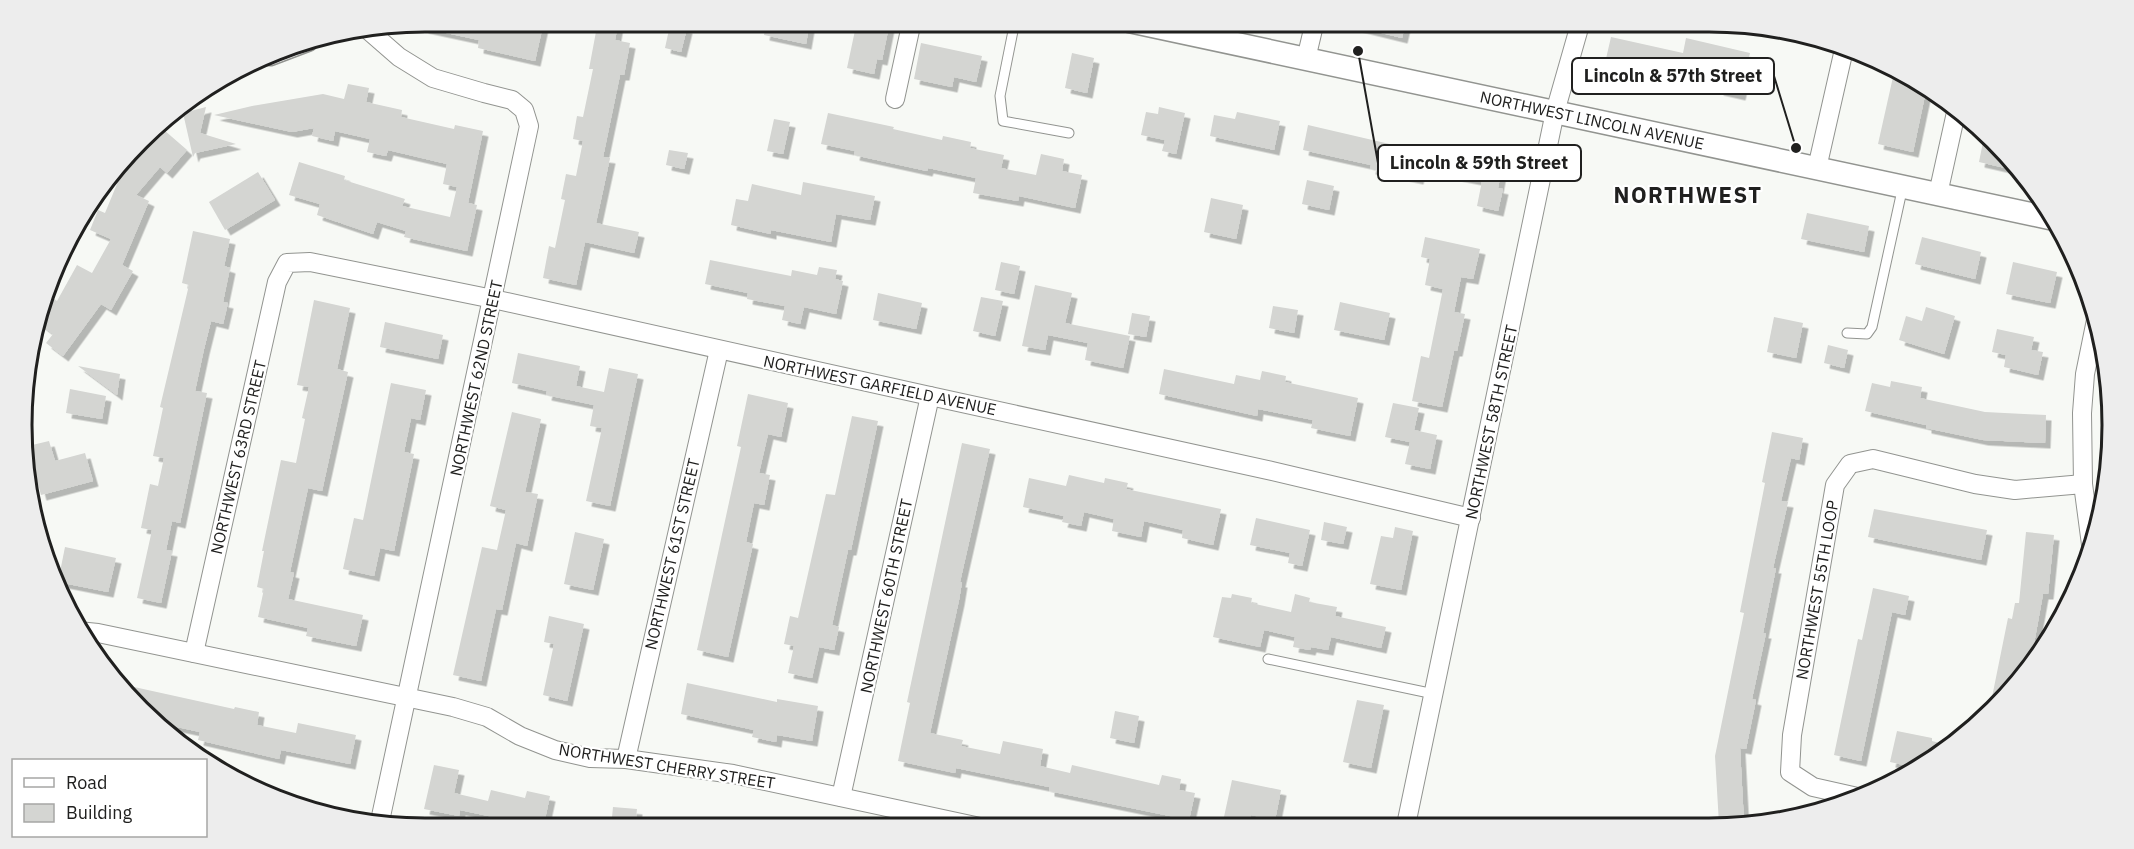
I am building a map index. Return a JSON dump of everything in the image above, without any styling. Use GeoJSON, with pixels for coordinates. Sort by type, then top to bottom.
{"type":"FeatureCollection","features":[{"type":"Feature","properties":{"kind":"street"},"geometry":{"type":"LineString","coordinates":[[895,99],[910,32]]}},
{"type":"Feature","properties":{"kind":"street","name":"NORTHWEST LINCOLN AVENUE"},"geometry":{"type":"LineString","coordinates":[[1180,32],[2043,217]]}},
{"type":"Feature","properties":{"kind":"street"},"geometry":{"type":"LineString","coordinates":[[1306,59],[1312,32]]}},
{"type":"Feature","properties":{"kind":"street","name":"NORTHWEST 58TH STREET"},"geometry":{"type":"LineString","coordinates":[[1407,818],[1555,112],[1578,32]]}},
{"type":"Feature","properties":{"kind":"street","name":"NORTHWEST 62ND STREET"},"geometry":{"type":"LineString","coordinates":[[374,35],[399,57],[433,78],[512,100],[524,110],[529,126],[381,815]]}},
{"type":"Feature","properties":{"kind":"street"},"geometry":{"type":"LineString","coordinates":[[1817,168],[1843,55]]}},
{"type":"Feature","properties":{"kind":"street"},"geometry":{"type":"LineString","coordinates":[[1938,194],[1956,118]]}},
{"type":"Feature","properties":{"kind":"street","name":"NORTHWEST GARFIELD AVENUE"},"geometry":{"type":"LineString","coordinates":[[287,263],[310,262],[493,299],[1272,471],[1471,518]]}},
{"type":"Feature","properties":{"kind":"street","name":"NORTHWEST 63RD STREET"},"geometry":{"type":"LineString","coordinates":[[194,653],[277,282],[287,263]]}},
{"type":"Feature","properties":{"kind":"street"},"geometry":{"type":"LineString","coordinates":[[2089,527],[2083,484],[2082,413],[2085,374],[2092,337]]}},
{"type":"Feature","properties":{"kind":"street","name":"NORTHWEST 61ST STREET"},"geometry":{"type":"LineString","coordinates":[[626,759],[719,350]]}},
{"type":"Feature","properties":{"kind":"street","name":"NORTHWEST 60TH STREET"},"geometry":{"type":"LineString","coordinates":[[842,797],[930,396]]}},
{"type":"Feature","properties":{"kind":"street","name":"NORTHWEST 55TH LOOP"},"geometry":{"type":"LineString","coordinates":[[1844,794],[1813,787],[1790,772],[1792,735],[1835,484],[1850,464],[1874,459],[1975,484],[2015,490],[2083,484]]}},
{"type":"Feature","properties":{"kind":"street","name":"NORTHWEST CHERRY STREET"},"geometry":{"type":"LineString","coordinates":[[92,634],[453,707],[487,717],[520,736],[555,750],[590,758],[626,759],[733,774],[942,818]]}},
{"type":"Feature","properties":{"kind":"lane"},"geometry":{"type":"LineString","coordinates":[[1013,32],[1000,96],[1003,121],[1069,133]]}},
{"type":"Feature","properties":{"kind":"lane"},"geometry":{"type":"LineString","coordinates":[[1846,333],[1866,334],[1872,327],[1903,186]]}},
{"type":"Feature","properties":{"kind":"lane"},"geometry":{"type":"LineString","coordinates":[[1268,659],[1434,694]]}},
{"type":"Feature","properties":{"kind":"building"},"geometry":{"type":"Polygon","coordinates":[[[442,32],[542,32],[535,61],[478,48],[479,40],[442,32]]]}},
{"type":"Feature","properties":{"kind":"building"},"geometry":{"type":"Polygon","coordinates":[[[596,32],[616,32],[615,40],[630,43],[624,75],[620,75],[603,157],[610,158],[596,223],[639,232],[634,253],[585,242],[576,285],[543,278],[549,246],[555,248],[565,200],[561,199],[566,174],[576,176],[583,141],[573,139],[577,116],[583,117],[593,69],[589,69],[596,32]]]}},
{"type":"Feature","properties":{"kind":"building"},"geometry":{"type":"Polygon","coordinates":[[[668,32],[686,32],[681,52],[665,48],[668,32]]]}},
{"type":"Feature","properties":{"kind":"building"},"geometry":{"type":"Polygon","coordinates":[[[765,32],[808,32],[806,44],[764,35],[765,32]]]}},
{"type":"Feature","properties":{"kind":"building"},"geometry":{"type":"Polygon","coordinates":[[[855,32],[888,32],[882,60],[877,59],[874,74],[847,68],[855,32]]]}},
{"type":"Feature","properties":{"kind":"building"},"geometry":{"type":"Polygon","coordinates":[[[1377,32],[1403,32],[1402,38],[1377,32]]]}},
{"type":"Feature","properties":{"kind":"building"},"geometry":{"type":"Polygon","coordinates":[[[1611,37],[1683,53],[1686,38],[1750,53],[1740,95],[1718,90],[1721,78],[1669,66],[1664,89],[1602,76],[1611,37]]]}},
{"type":"Feature","properties":{"kind":"building"},"geometry":{"type":"Polygon","coordinates":[[[921,43],[982,56],[976,82],[954,77],[952,87],[914,79],[921,43]]]}},
{"type":"Feature","properties":{"kind":"building"},"geometry":{"type":"Polygon","coordinates":[[[1072,53],[1094,58],[1087,93],[1065,88],[1072,53]]]}},
{"type":"Feature","properties":{"kind":"building"},"geometry":{"type":"Polygon","coordinates":[[[1893,77],[1925,96],[1913,152],[1878,144],[1893,77]]]}},
{"type":"Feature","properties":{"kind":"building"},"geometry":{"type":"Polygon","coordinates":[[[348,84],[369,88],[366,102],[402,110],[401,117],[454,129],[455,125],[483,131],[468,203],[477,205],[467,251],[404,237],[406,231],[377,222],[373,234],[317,215],[320,204],[289,195],[299,162],[345,176],[344,180],[405,199],[402,206],[450,217],[457,187],[443,184],[447,164],[388,150],[386,156],[367,152],[370,139],[335,131],[333,141],[312,136],[314,128],[292,132],[214,115],[323,94],[344,99],[348,84]]]}},
{"type":"Feature","properties":{"kind":"building"},"geometry":{"type":"Polygon","coordinates":[[[206,107],[200,133],[236,144],[195,153],[193,157],[183,114],[206,107]]]}},
{"type":"Feature","properties":{"kind":"building"},"geometry":{"type":"Polygon","coordinates":[[[1159,107],[1185,113],[1176,154],[1162,151],[1165,140],[1141,135],[1146,112],[1158,114],[1159,107]]]}},
{"type":"Feature","properties":{"kind":"building"},"geometry":{"type":"Polygon","coordinates":[[[1237,112],[1280,121],[1274,150],[1210,136],[1214,115],[1235,119],[1237,112]]]}},
{"type":"Feature","properties":{"kind":"building"},"geometry":{"type":"Polygon","coordinates":[[[828,113],[942,140],[943,136],[971,142],[970,148],[1004,155],[1001,168],[1036,175],[1041,154],[1064,159],[1062,171],[1082,175],[1075,208],[1019,196],[1018,201],[973,193],[976,178],[928,168],[927,171],[854,155],[855,151],[821,144],[828,113]]]}},
{"type":"Feature","properties":{"kind":"building"},"geometry":{"type":"Polygon","coordinates":[[[774,119],[790,122],[783,154],[767,151],[774,119]]]}},
{"type":"Feature","properties":{"kind":"building"},"geometry":{"type":"Polygon","coordinates":[[[1308,125],[1424,152],[1418,179],[1370,169],[1371,165],[1303,150],[1308,125]]]}},
{"type":"Feature","properties":{"kind":"building"},"geometry":{"type":"Polygon","coordinates":[[[164,130],[187,150],[167,173],[160,167],[136,195],[149,201],[122,265],[133,271],[111,310],[101,304],[63,356],[46,343],[53,334],[44,327],[51,300],[53,298],[57,301],[77,265],[92,273],[111,239],[90,230],[98,210],[105,213],[120,176],[164,130]]]}},
{"type":"Feature","properties":{"kind":"building"},"geometry":{"type":"Polygon","coordinates":[[[1983,143],[2008,169],[1979,162],[1983,143]]]}},
{"type":"Feature","properties":{"kind":"building"},"geometry":{"type":"Polygon","coordinates":[[[1456,148],[1471,152],[1471,155],[1503,162],[1498,188],[1503,189],[1498,211],[1477,206],[1482,181],[1451,175],[1456,148]]]}},
{"type":"Feature","properties":{"kind":"building"},"geometry":{"type":"Polygon","coordinates":[[[669,150],[688,153],[684,169],[666,165],[669,150]]]}},
{"type":"Feature","properties":{"kind":"building"},"geometry":{"type":"Polygon","coordinates":[[[258,172],[275,200],[225,230],[209,202],[258,172]]]}},
{"type":"Feature","properties":{"kind":"building"},"geometry":{"type":"Polygon","coordinates":[[[1307,180],[1334,186],[1329,210],[1302,204],[1307,180]]]}},
{"type":"Feature","properties":{"kind":"building"},"geometry":{"type":"Polygon","coordinates":[[[803,182],[875,196],[870,220],[836,214],[831,242],[771,230],[771,234],[731,225],[736,199],[748,201],[752,184],[801,195],[803,182]]]}},
{"type":"Feature","properties":{"kind":"building"},"geometry":{"type":"Polygon","coordinates":[[[1211,198],[1243,205],[1236,239],[1204,232],[1211,198]]]}},
{"type":"Feature","properties":{"kind":"building"},"geometry":{"type":"Polygon","coordinates":[[[1807,213],[1869,226],[1864,252],[1801,239],[1807,213]]]}},
{"type":"Feature","properties":{"kind":"building"},"geometry":{"type":"Polygon","coordinates":[[[193,231],[230,239],[224,266],[230,268],[223,302],[228,303],[223,324],[211,321],[204,349],[195,391],[207,393],[180,523],[172,521],[166,550],[172,551],[161,603],[137,598],[152,530],[141,528],[150,484],[158,486],[164,458],[153,456],[163,408],[160,407],[189,285],[182,283],[193,231]]]}},
{"type":"Feature","properties":{"kind":"building"},"geometry":{"type":"Polygon","coordinates":[[[1425,237],[1480,249],[1473,279],[1461,277],[1454,312],[1465,314],[1442,407],[1412,401],[1421,356],[1429,358],[1443,289],[1425,285],[1430,259],[1421,257],[1425,237]]]}},
{"type":"Feature","properties":{"kind":"building"},"geometry":{"type":"Polygon","coordinates":[[[1922,237],[1981,252],[1975,279],[1915,264],[1922,237]]]}},
{"type":"Feature","properties":{"kind":"building"},"geometry":{"type":"Polygon","coordinates":[[[710,260],[791,276],[792,270],[817,275],[819,267],[837,270],[835,279],[843,281],[836,314],[804,307],[800,324],[782,320],[785,306],[747,299],[748,293],[705,284],[710,260]]]}},
{"type":"Feature","properties":{"kind":"building"},"geometry":{"type":"Polygon","coordinates":[[[1001,262],[1020,266],[1014,294],[995,290],[1001,262]]]}},
{"type":"Feature","properties":{"kind":"building"},"geometry":{"type":"Polygon","coordinates":[[[2013,262],[2057,272],[2050,303],[2006,294],[2013,262]]]}},
{"type":"Feature","properties":{"kind":"building"},"geometry":{"type":"Polygon","coordinates":[[[1035,285],[1072,293],[1065,323],[1130,336],[1123,368],[1085,360],[1088,343],[1048,335],[1045,350],[1022,346],[1035,285]]]}},
{"type":"Feature","properties":{"kind":"building"},"geometry":{"type":"Polygon","coordinates":[[[878,293],[922,303],[916,329],[873,320],[878,293]]]}},
{"type":"Feature","properties":{"kind":"building"},"geometry":{"type":"Polygon","coordinates":[[[981,297],[1003,301],[995,336],[973,331],[981,297]]]}},
{"type":"Feature","properties":{"kind":"building"},"geometry":{"type":"Polygon","coordinates":[[[314,300],[350,308],[337,369],[348,372],[322,491],[308,488],[290,572],[294,573],[288,599],[363,615],[356,646],[306,636],[308,628],[258,617],[264,589],[257,587],[264,551],[262,551],[281,460],[296,463],[305,419],[302,418],[309,387],[297,385],[314,300]]]}},
{"type":"Feature","properties":{"kind":"building"},"geometry":{"type":"Polygon","coordinates":[[[1340,302],[1390,313],[1384,340],[1334,330],[1340,302]]]}},
{"type":"Feature","properties":{"kind":"building"},"geometry":{"type":"Polygon","coordinates":[[[1273,306],[1298,310],[1294,333],[1269,328],[1273,306]]]}},
{"type":"Feature","properties":{"kind":"building"},"geometry":{"type":"Polygon","coordinates":[[[1926,307],[1955,316],[1944,354],[1899,340],[1906,316],[1922,321],[1926,307]]]}},
{"type":"Feature","properties":{"kind":"building"},"geometry":{"type":"Polygon","coordinates":[[[1132,313],[1150,316],[1146,337],[1128,334],[1132,313]]]}},
{"type":"Feature","properties":{"kind":"building"},"geometry":{"type":"Polygon","coordinates":[[[1774,317],[1803,323],[1796,358],[1767,352],[1774,317]]]}},
{"type":"Feature","properties":{"kind":"building"},"geometry":{"type":"Polygon","coordinates":[[[385,322],[443,335],[438,359],[380,347],[385,322]]]}},
{"type":"Feature","properties":{"kind":"building"},"geometry":{"type":"Polygon","coordinates":[[[1997,329],[2034,337],[2031,350],[2043,352],[2038,375],[2004,367],[2006,355],[1992,352],[1997,329]]]}},
{"type":"Feature","properties":{"kind":"building"},"geometry":{"type":"Polygon","coordinates":[[[1828,345],[1848,350],[1844,368],[1824,363],[1828,345]]]}},
{"type":"Feature","properties":{"kind":"building"},"geometry":{"type":"Polygon","coordinates":[[[518,353],[580,366],[576,386],[604,392],[609,368],[638,374],[610,506],[586,501],[602,428],[590,426],[594,405],[546,395],[547,391],[512,383],[518,353]]]}},
{"type":"Feature","properties":{"kind":"building"},"geometry":{"type":"Polygon","coordinates":[[[78,366],[120,374],[117,395],[78,366]]]}},
{"type":"Feature","properties":{"kind":"building"},"geometry":{"type":"Polygon","coordinates":[[[1164,369],[1234,384],[1236,375],[1260,380],[1262,371],[1286,376],[1285,382],[1358,398],[1350,436],[1311,428],[1313,420],[1258,409],[1257,416],[1159,394],[1164,369]]]}},
{"type":"Feature","properties":{"kind":"building"},"geometry":{"type":"Polygon","coordinates":[[[1891,381],[1922,387],[1920,398],[1985,412],[2046,415],[2045,443],[1983,440],[1926,428],[1926,425],[1865,411],[1872,383],[1890,387],[1891,381]]]}},
{"type":"Feature","properties":{"kind":"building"},"geometry":{"type":"Polygon","coordinates":[[[391,383],[426,390],[420,420],[411,418],[404,452],[414,454],[394,551],[380,548],[374,576],[343,569],[354,518],[363,520],[391,383]]]}},
{"type":"Feature","properties":{"kind":"building"},"geometry":{"type":"Polygon","coordinates":[[[70,389],[106,396],[102,419],[66,413],[70,389]]]}},
{"type":"Feature","properties":{"kind":"building"},"geometry":{"type":"Polygon","coordinates":[[[748,394],[788,403],[781,437],[768,434],[759,473],[770,475],[764,505],[754,503],[746,542],[753,544],[728,657],[697,650],[741,447],[737,446],[748,394]]]}},
{"type":"Feature","properties":{"kind":"building"},"geometry":{"type":"Polygon","coordinates":[[[1393,403],[1419,408],[1414,430],[1437,435],[1430,469],[1405,464],[1410,442],[1385,437],[1393,403]]]}},
{"type":"Feature","properties":{"kind":"building"},"geometry":{"type":"Polygon","coordinates":[[[512,412],[541,419],[525,492],[538,494],[527,546],[516,543],[502,610],[496,609],[481,681],[453,675],[482,547],[497,550],[506,510],[490,506],[512,412]]]}},
{"type":"Feature","properties":{"kind":"building"},"geometry":{"type":"Polygon","coordinates":[[[852,416],[878,421],[851,550],[848,550],[832,625],[839,627],[834,650],[819,647],[812,678],[788,673],[794,646],[784,644],[790,616],[798,618],[826,494],[835,495],[852,416]]]}},
{"type":"Feature","properties":{"kind":"building"},"geometry":{"type":"Polygon","coordinates":[[[1772,432],[1803,438],[1799,460],[1791,458],[1781,501],[1788,502],[1773,568],[1776,568],[1763,633],[1766,633],[1752,699],[1756,700],[1746,749],[1740,748],[1744,816],[1719,818],[1715,756],[1744,613],[1740,612],[1765,483],[1762,482],[1772,432]]]}},
{"type":"Feature","properties":{"kind":"building"},"geometry":{"type":"Polygon","coordinates":[[[49,441],[55,461],[85,453],[93,481],[41,495],[34,470],[32,445],[49,441]]]}},
{"type":"Feature","properties":{"kind":"building"},"geometry":{"type":"Polygon","coordinates":[[[962,443],[990,449],[960,582],[962,582],[959,600],[930,733],[963,740],[961,746],[1000,754],[1003,741],[1043,749],[1040,766],[1070,773],[1072,765],[1159,785],[1162,775],[1181,779],[1179,790],[1195,793],[1189,818],[1179,818],[1049,791],[1049,787],[956,768],[955,773],[898,761],[910,703],[907,702],[962,443]]]}},
{"type":"Feature","properties":{"kind":"building"},"geometry":{"type":"Polygon","coordinates":[[[1069,475],[1104,483],[1105,478],[1128,483],[1126,489],[1221,509],[1213,545],[1182,538],[1183,530],[1144,521],[1141,537],[1112,531],[1114,519],[1084,512],[1081,526],[1062,522],[1064,516],[1023,507],[1029,478],[1066,486],[1069,475]]]}},
{"type":"Feature","properties":{"kind":"building"},"geometry":{"type":"Polygon","coordinates":[[[1874,509],[1987,530],[1981,560],[1868,537],[1874,509]]]}},
{"type":"Feature","properties":{"kind":"building"},"geometry":{"type":"Polygon","coordinates":[[[1256,518],[1310,530],[1302,566],[1288,563],[1290,553],[1250,545],[1256,518]]]}},
{"type":"Feature","properties":{"kind":"building"},"geometry":{"type":"Polygon","coordinates":[[[1324,522],[1347,527],[1343,544],[1321,540],[1324,522]]]}},
{"type":"Feature","properties":{"kind":"building"},"geometry":{"type":"Polygon","coordinates":[[[1395,527],[1413,531],[1401,590],[1370,584],[1381,536],[1393,538],[1395,527]]]}},
{"type":"Feature","properties":{"kind":"building"},"geometry":{"type":"Polygon","coordinates":[[[575,532],[604,539],[593,590],[564,584],[575,532]]]}},
{"type":"Feature","properties":{"kind":"building"},"geometry":{"type":"Polygon","coordinates":[[[2026,532],[2054,535],[2048,594],[2043,594],[2034,646],[1992,697],[2008,618],[2012,619],[2015,603],[2019,603],[2026,532]]]}},
{"type":"Feature","properties":{"kind":"building"},"geometry":{"type":"Polygon","coordinates":[[[65,547],[116,558],[108,592],[65,583],[60,572],[65,547]]]}},
{"type":"Feature","properties":{"kind":"building"},"geometry":{"type":"Polygon","coordinates":[[[1873,588],[1909,596],[1905,615],[1892,612],[1861,761],[1834,755],[1858,639],[1862,640],[1873,588]]]}},
{"type":"Feature","properties":{"kind":"building"},"geometry":{"type":"Polygon","coordinates":[[[1232,594],[1252,598],[1251,603],[1291,612],[1295,594],[1310,598],[1309,602],[1337,607],[1335,616],[1386,627],[1381,648],[1331,637],[1328,650],[1311,647],[1310,650],[1293,647],[1295,637],[1264,630],[1260,647],[1213,637],[1222,597],[1231,598],[1232,594]]]}},
{"type":"Feature","properties":{"kind":"building"},"geometry":{"type":"Polygon","coordinates":[[[549,616],[584,624],[567,701],[543,695],[554,644],[544,642],[549,616]]]}},
{"type":"Feature","properties":{"kind":"building"},"geometry":{"type":"Polygon","coordinates":[[[687,683],[777,702],[777,699],[818,706],[812,741],[777,735],[776,742],[752,737],[754,730],[681,714],[687,683]]]}},
{"type":"Feature","properties":{"kind":"building"},"geometry":{"type":"Polygon","coordinates":[[[131,686],[234,709],[235,707],[259,712],[257,725],[296,733],[298,723],[356,735],[350,764],[281,750],[279,759],[198,740],[200,732],[172,726],[131,686]]]}},
{"type":"Feature","properties":{"kind":"building"},"geometry":{"type":"Polygon","coordinates":[[[1357,700],[1384,705],[1371,768],[1343,762],[1357,700]]]}},
{"type":"Feature","properties":{"kind":"building"},"geometry":{"type":"Polygon","coordinates":[[[1115,711],[1139,716],[1134,743],[1110,738],[1115,711]]]}},
{"type":"Feature","properties":{"kind":"building"},"geometry":{"type":"Polygon","coordinates":[[[1897,731],[1932,738],[1932,741],[1939,743],[1905,765],[1890,762],[1897,731]]]}},
{"type":"Feature","properties":{"kind":"building"},"geometry":{"type":"Polygon","coordinates":[[[434,765],[459,770],[454,793],[488,801],[491,790],[525,798],[527,791],[550,796],[545,818],[493,818],[460,810],[459,816],[424,809],[434,765]]]}},
{"type":"Feature","properties":{"kind":"building"},"geometry":{"type":"Polygon","coordinates":[[[1232,780],[1281,790],[1275,818],[1251,815],[1250,818],[1224,818],[1232,780]]]}},
{"type":"Feature","properties":{"kind":"building"},"geometry":{"type":"Polygon","coordinates":[[[613,807],[637,809],[636,818],[612,818],[613,807]]]}},
{"type":"Feature","properties":{"kind":"place","name":"Lincoln & 59th Street"},"geometry":{"type":"Point","coordinates":[1358,51]}},
{"type":"Feature","properties":{"kind":"place","name":"Lincoln & 57th Street"},"geometry":{"type":"Point","coordinates":[1796,148]}},
{"type":"Feature","properties":{"kind":"district","name":"NORTHWEST"},"geometry":{"type":"Point","coordinates":[1688,195]}}]}
